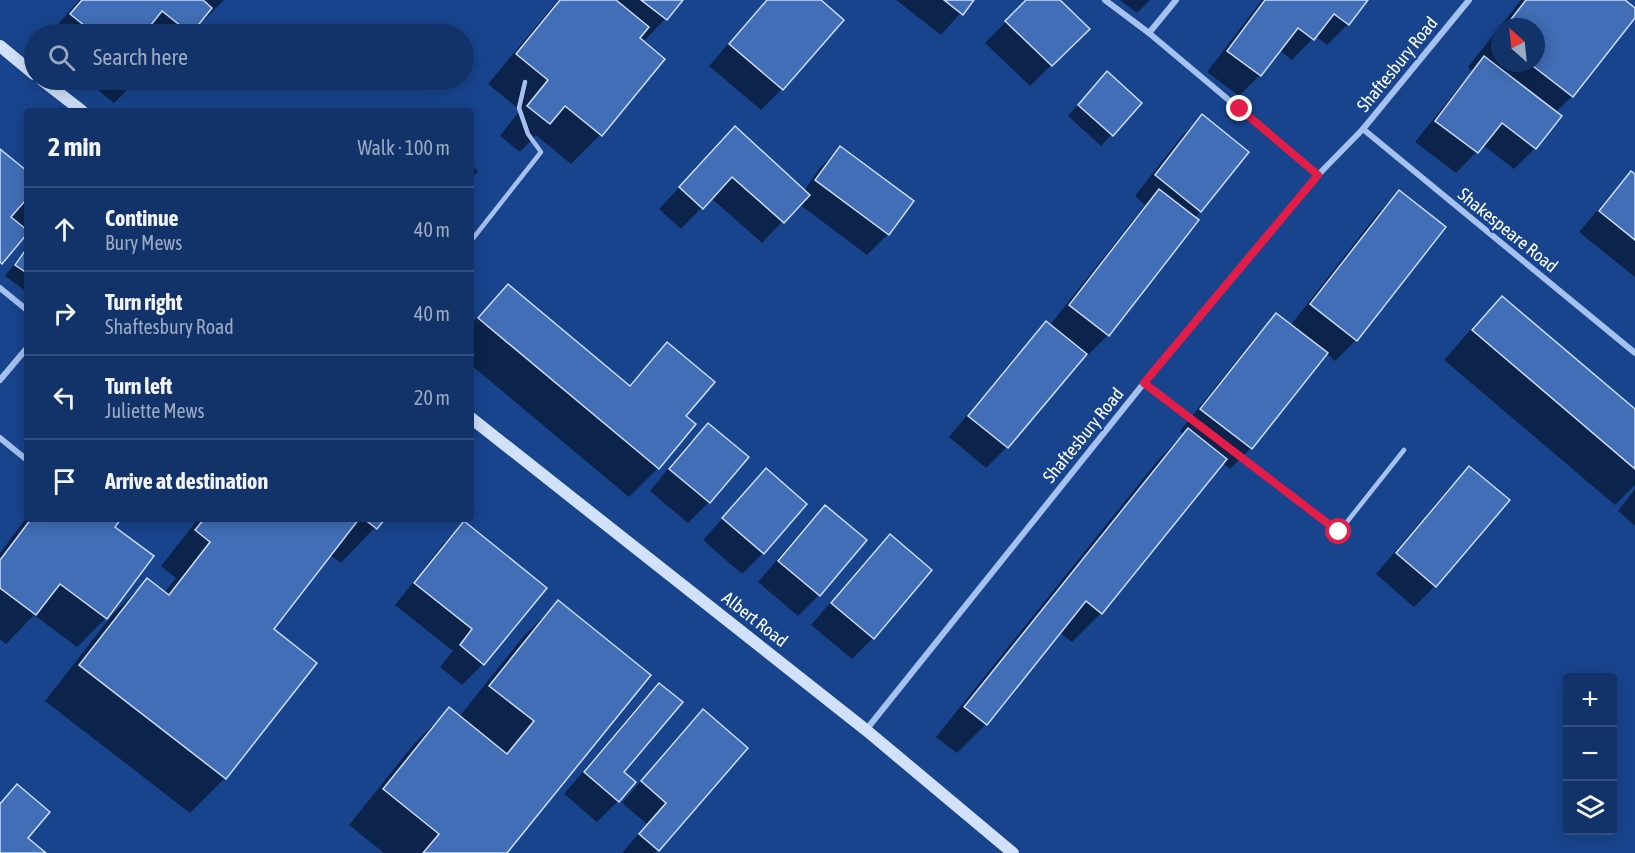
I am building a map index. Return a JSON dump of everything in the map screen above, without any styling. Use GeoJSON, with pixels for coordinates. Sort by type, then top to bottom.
{"type":"FeatureCollection","features":[{"type":"Feature","properties":{"kind":"street"},"geometry":{"type":"LineString","coordinates":[[1105,0],[1149,33],[1318,175]]}},
{"type":"Feature","properties":{"kind":"street"},"geometry":{"type":"LineString","coordinates":[[1149,33],[1176,0]]}},
{"type":"Feature","properties":{"kind":"street","name":"Shaftesbury Road"},"geometry":{"type":"LineString","coordinates":[[866,730],[1144,383],[1318,175],[1363,129],[1469,0]]}},
{"type":"Feature","properties":{"kind":"street"},"geometry":{"type":"LineString","coordinates":[[0,46],[24,66]]}},
{"type":"Feature","properties":{"kind":"street"},"geometry":{"type":"LineString","coordinates":[[55,90],[78,108]]}},
{"type":"Feature","properties":{"kind":"street","name":"Shakespeare Road"},"geometry":{"type":"LineString","coordinates":[[1363,129],[1635,353]]}},
{"type":"Feature","properties":{"kind":"street"},"geometry":{"type":"LineString","coordinates":[[0,288],[24,308]]}},
{"type":"Feature","properties":{"kind":"street"},"geometry":{"type":"LineString","coordinates":[[0,380],[24,352]]}},
{"type":"Feature","properties":{"kind":"street","name":"Albert Road"},"geometry":{"type":"LineString","coordinates":[[474,420],[866,730],[1013,853]]}},
{"type":"Feature","properties":{"kind":"street"},"geometry":{"type":"LineString","coordinates":[[0,438],[24,458]]}},
{"type":"Feature","properties":{"kind":"lane"},"geometry":{"type":"LineString","coordinates":[[474,237],[542,152],[528,134],[519,108],[525,82]]}},
{"type":"Feature","properties":{"kind":"lane"},"geometry":{"type":"LineString","coordinates":[[1144,383],[1339,532],[1404,450]]}},
{"type":"Feature","properties":{"kind":"building"},"geometry":{"type":"Polygon","coordinates":[[[82,0],[203,0],[212,8],[199,24],[178,24],[162,11],[152,24],[82,24],[70,14],[82,0]]]}},
{"type":"Feature","properties":{"kind":"building"},"geometry":{"type":"Polygon","coordinates":[[[560,0],[616,0],[649,27],[640,38],[665,59],[602,136],[565,106],[550,124],[527,106],[548,80],[516,54],[560,0]]]}},
{"type":"Feature","properties":{"kind":"building"},"geometry":{"type":"Polygon","coordinates":[[[641,0],[683,0],[667,20],[641,0]]]}},
{"type":"Feature","properties":{"kind":"building"},"geometry":{"type":"Polygon","coordinates":[[[767,0],[821,0],[844,20],[783,90],[729,44],[767,0]]]}},
{"type":"Feature","properties":{"kind":"building"},"geometry":{"type":"Polygon","coordinates":[[[944,0],[974,0],[963,15],[944,0]]]}},
{"type":"Feature","properties":{"kind":"building"},"geometry":{"type":"Polygon","coordinates":[[[1026,0],[1060,0],[1090,29],[1052,66],[1005,21],[1026,0]]]}},
{"type":"Feature","properties":{"kind":"building"},"geometry":{"type":"Polygon","coordinates":[[[1265,0],[1368,0],[1349,25],[1334,14],[1314,40],[1298,28],[1261,76],[1227,51],[1265,0]]]}},
{"type":"Feature","properties":{"kind":"building"},"geometry":{"type":"Polygon","coordinates":[[[1526,0],[1625,0],[1635,8],[1635,18],[1573,97],[1541,72],[1545,72],[1545,18],[1512,18],[1526,0]]]}},
{"type":"Feature","properties":{"kind":"building"},"geometry":{"type":"Polygon","coordinates":[[[1484,56],[1491,61],[1491,72],[1505,72],[1562,116],[1536,149],[1502,123],[1478,153],[1435,121],[1484,56]]]}},
{"type":"Feature","properties":{"kind":"building"},"geometry":{"type":"Polygon","coordinates":[[[1107,71],[1142,103],[1113,136],[1078,105],[1107,71]]]}},
{"type":"Feature","properties":{"kind":"building"},"geometry":{"type":"Polygon","coordinates":[[[1202,114],[1249,152],[1201,212],[1155,175],[1202,114]]]}},
{"type":"Feature","properties":{"kind":"building"},"geometry":{"type":"Polygon","coordinates":[[[735,126],[810,195],[784,223],[732,177],[703,209],[679,187],[735,126]]]}},
{"type":"Feature","properties":{"kind":"building"},"geometry":{"type":"Polygon","coordinates":[[[840,146],[914,201],[889,235],[815,180],[840,146]]]}},
{"type":"Feature","properties":{"kind":"building"},"geometry":{"type":"Polygon","coordinates":[[[0,149],[24,169],[24,202],[11,217],[24,228],[24,238],[2,264],[0,262],[0,149]]]}},
{"type":"Feature","properties":{"kind":"building"},"geometry":{"type":"Polygon","coordinates":[[[1631,171],[1635,174],[1635,240],[1599,211],[1631,171]]]}},
{"type":"Feature","properties":{"kind":"building"},"geometry":{"type":"Polygon","coordinates":[[[1159,189],[1199,220],[1109,336],[1069,305],[1159,189]]]}},
{"type":"Feature","properties":{"kind":"building"},"geometry":{"type":"Polygon","coordinates":[[[1399,190],[1446,227],[1357,341],[1310,304],[1399,190]]]}},
{"type":"Feature","properties":{"kind":"building"},"geometry":{"type":"Polygon","coordinates":[[[24,252],[24,271],[15,265],[24,252]]]}},
{"type":"Feature","properties":{"kind":"building"},"geometry":{"type":"Polygon","coordinates":[[[508,284],[630,386],[667,342],[715,382],[686,416],[696,424],[659,469],[478,318],[508,284]]]}},
{"type":"Feature","properties":{"kind":"building"},"geometry":{"type":"Polygon","coordinates":[[[1502,296],[1635,409],[1635,469],[1472,330],[1502,296]]]}},
{"type":"Feature","properties":{"kind":"building"},"geometry":{"type":"Polygon","coordinates":[[[1276,313],[1328,353],[1252,449],[1200,409],[1276,313]]]}},
{"type":"Feature","properties":{"kind":"building"},"geometry":{"type":"Polygon","coordinates":[[[1046,321],[1087,354],[1008,448],[968,416],[1046,321]]]}},
{"type":"Feature","properties":{"kind":"building"},"geometry":{"type":"Polygon","coordinates":[[[708,423],[749,457],[710,503],[669,469],[708,423]]]}},
{"type":"Feature","properties":{"kind":"building"},"geometry":{"type":"Polygon","coordinates":[[[1188,428],[1227,459],[1102,614],[1086,601],[987,725],[964,707],[1188,428]]]}},
{"type":"Feature","properties":{"kind":"building"},"geometry":{"type":"Polygon","coordinates":[[[1469,466],[1510,500],[1436,587],[1396,553],[1469,466]]]}},
{"type":"Feature","properties":{"kind":"building"},"geometry":{"type":"Polygon","coordinates":[[[766,468],[807,504],[764,554],[722,518],[766,468]]]}},
{"type":"Feature","properties":{"kind":"building"},"geometry":{"type":"Polygon","coordinates":[[[825,505],[867,540],[820,596],[778,561],[825,505]]]}},
{"type":"Feature","properties":{"kind":"building"},"geometry":{"type":"Polygon","coordinates":[[[29,522],[119,522],[115,527],[154,556],[107,619],[60,584],[36,615],[0,588],[0,560],[29,522]]]}},
{"type":"Feature","properties":{"kind":"building"},"geometry":{"type":"Polygon","coordinates":[[[202,522],[357,522],[274,629],[317,663],[226,779],[79,665],[147,578],[169,595],[210,542],[195,530],[202,522]]]}},
{"type":"Feature","properties":{"kind":"building"},"geometry":{"type":"Polygon","coordinates":[[[368,522],[383,522],[377,529],[368,522]]]}},
{"type":"Feature","properties":{"kind":"building"},"geometry":{"type":"Polygon","coordinates":[[[465,522],[547,588],[484,665],[460,645],[472,629],[414,583],[465,522]]]}},
{"type":"Feature","properties":{"kind":"building"},"geometry":{"type":"Polygon","coordinates":[[[890,534],[932,570],[874,639],[831,603],[890,534]]]}},
{"type":"Feature","properties":{"kind":"building"},"geometry":{"type":"Polygon","coordinates":[[[558,600],[651,675],[507,853],[423,853],[439,834],[383,789],[449,707],[507,754],[534,721],[489,686],[558,600]]]}},
{"type":"Feature","properties":{"kind":"building"},"geometry":{"type":"Polygon","coordinates":[[[659,683],[683,702],[624,772],[636,782],[619,802],[584,772],[659,683]]]}},
{"type":"Feature","properties":{"kind":"building"},"geometry":{"type":"Polygon","coordinates":[[[703,709],[748,748],[659,851],[639,834],[666,803],[641,781],[703,709]]]}},
{"type":"Feature","properties":{"kind":"building"},"geometry":{"type":"Polygon","coordinates":[[[17,784],[50,812],[28,838],[46,853],[0,853],[0,804],[17,784]]]}},
{"type":"Feature","properties":{"kind":"route"},"geometry":{"type":"LineString","coordinates":[[1240,109],[1318,175],[1144,383],[1339,532]]}}]}
